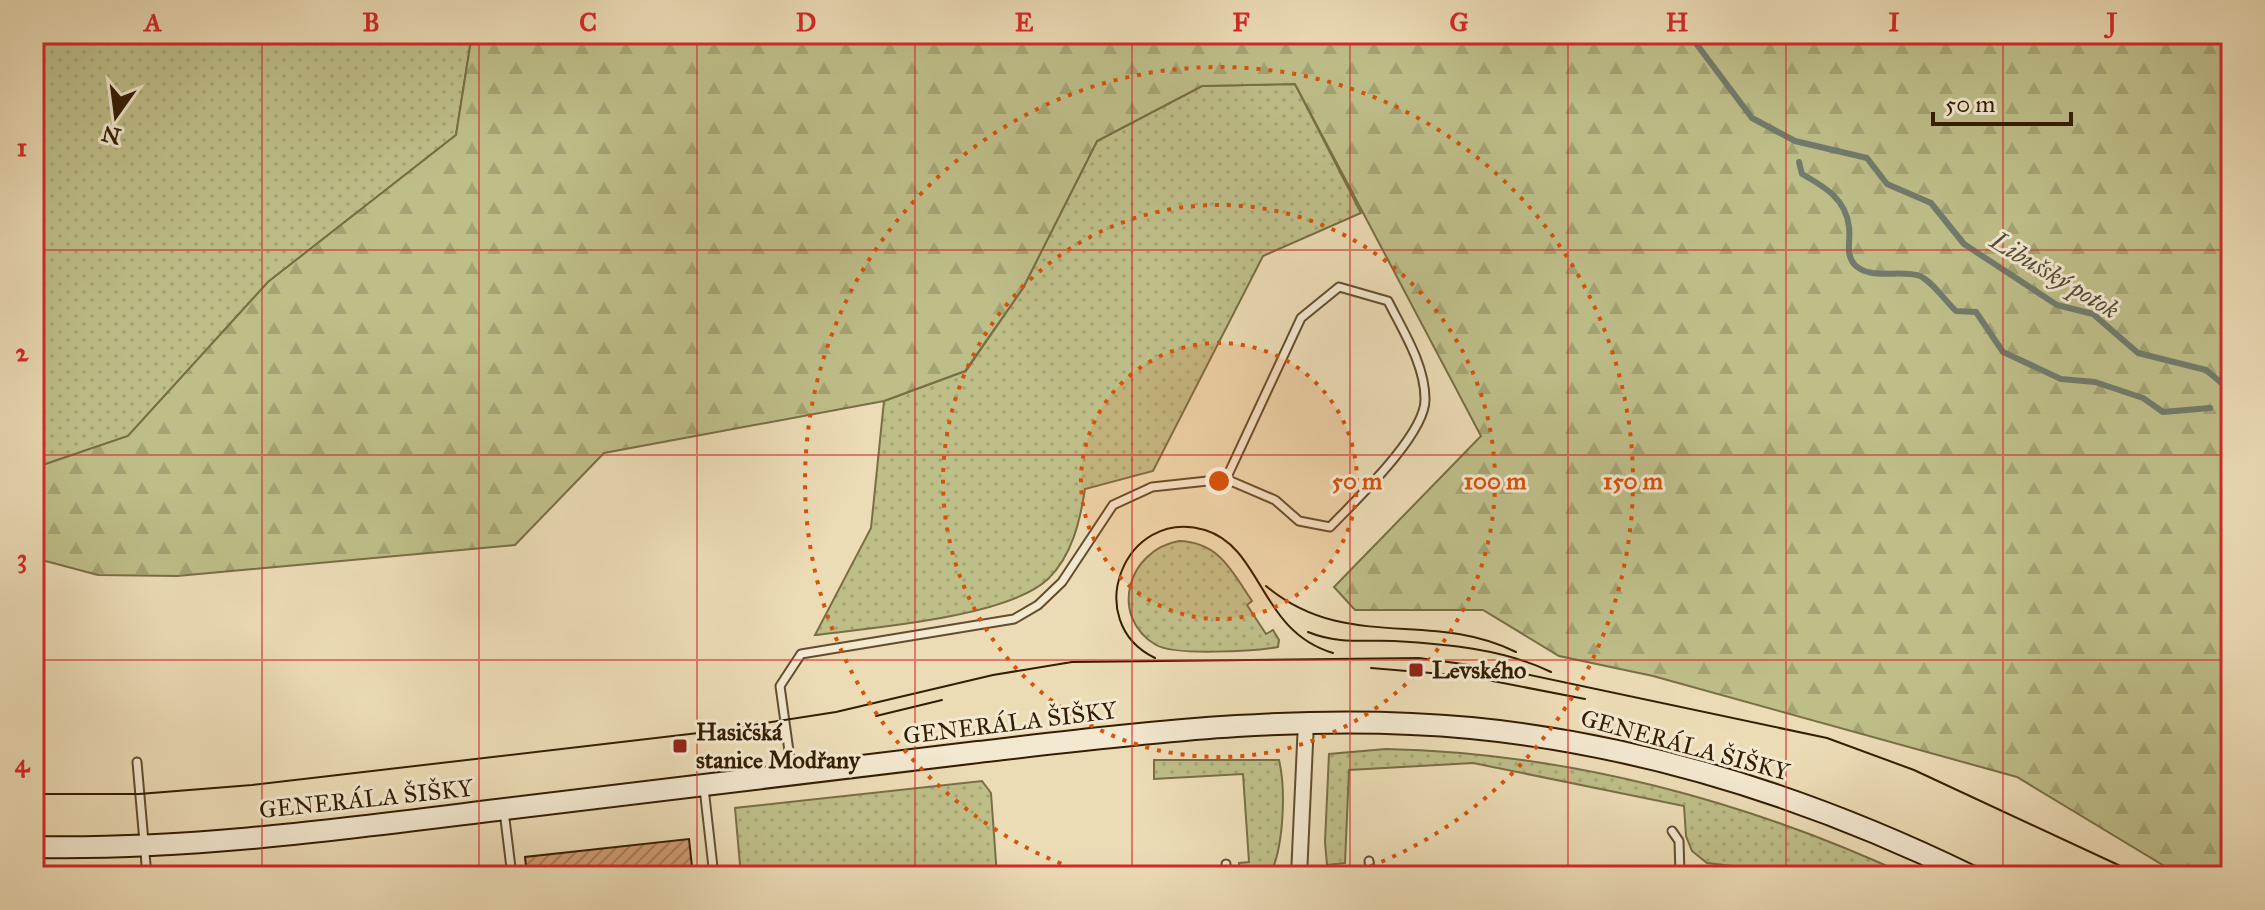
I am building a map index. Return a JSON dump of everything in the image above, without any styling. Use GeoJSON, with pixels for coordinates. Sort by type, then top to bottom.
{"type":"FeatureCollection","features":[{"type":"Feature","properties":{"kind":"main road","name":"GENERÁLA ŠIŠKY"},"geometry":{"type":"LineString","coordinates":[[34,847],[144,848],[1171,730],[1306,722],[1470,728],[1562,740],[1655,758],[1817,808],[1971,876]]}},
{"type":"Feature","properties":{"kind":"street"},"geometry":{"type":"LineString","coordinates":[[1299,876],[1306,722]]}},
{"type":"Feature","properties":{"kind":"lane"},"geometry":{"type":"LineString","coordinates":[[793,775],[780,686],[801,654],[1014,619],[1038,605],[1062,582],[1113,505],[1160,485],[1226,479],[1275,500],[1299,521],[1330,527],[1410,439],[1426,401],[1416,357],[1388,301],[1339,287],[1301,318],[1226,479]]}},
{"type":"Feature","properties":{"kind":"lane"},"geometry":{"type":"LineString","coordinates":[[137,762],[147,876]]}},
{"type":"Feature","properties":{"kind":"lane"},"geometry":{"type":"LineString","coordinates":[[704,785],[714,876]]}},
{"type":"Feature","properties":{"kind":"lane"},"geometry":{"type":"LineString","coordinates":[[504,809],[512,876]]}},
{"type":"Feature","properties":{"kind":"lane"},"geometry":{"type":"LineString","coordinates":[[1672,831],[1679,841],[1680,874]]}},
{"type":"Feature","properties":{"kind":"lane"},"geometry":{"type":"LineString","coordinates":[[1369,861],[1371,876]]}},
{"type":"Feature","properties":{"kind":"lane"},"geometry":{"type":"LineString","coordinates":[[1226,864],[1226,876]]}},
{"type":"Feature","properties":{"kind":"lane"},"geometry":{"type":"LineString","coordinates":[[1649,876],[1734,876]]}},
{"type":"Feature","properties":{"kind":"green space"},"geometry":{"type":"Polygon","coordinates":[[[34,34],[472,34],[456,135],[268,282],[128,436],[34,468],[34,34]]]}},
{"type":"Feature","properties":{"kind":"green space"},"geometry":{"type":"Polygon","coordinates":[[[472,34],[2231,34],[2231,876],[2181,876],[2017,777],[1653,676],[1559,656],[1483,610],[1355,610],[1334,587],[1481,436],[1295,84],[1202,86],[1097,141],[1023,288],[965,371],[884,401],[604,453],[515,545],[177,576],[98,575],[34,558],[34,468],[128,436],[268,282],[456,135],[472,34]]]}},
{"type":"Feature","properties":{"kind":"green space"},"geometry":{"type":"Polygon","coordinates":[[[1295,84],[1361,213],[1263,256],[1153,471],[1085,489],[1069,549],[1048,579],[1029,592],[1003,603],[938,619],[815,635],[871,528],[884,401],[966,371],[1023,288],[1097,141],[1202,86],[1295,84]]]}},
{"type":"Feature","properties":{"kind":"green space"},"geometry":{"type":"Polygon","coordinates":[[[1179,541],[1204,547],[1223,560],[1252,601],[1247,605],[1266,634],[1273,630],[1279,640],[1278,647],[1180,651],[1156,645],[1141,633],[1132,618],[1130,586],[1147,557],[1161,547],[1179,541]]]}},
{"type":"Feature","properties":{"kind":"green space"},"geometry":{"type":"Polygon","coordinates":[[[1386,749],[1454,752],[1521,760],[1654,786],[1784,825],[1909,876],[1775,876],[1741,867],[1707,863],[1692,851],[1686,836],[1684,806],[1473,763],[1349,770],[1345,863],[1327,865],[1325,842],[1329,754],[1386,749]]]}},
{"type":"Feature","properties":{"kind":"green space"},"geometry":{"type":"Polygon","coordinates":[[[1154,760],[1279,760],[1282,819],[1278,851],[1269,876],[1239,876],[1239,863],[1249,862],[1243,774],[1154,779],[1154,760]]]}},
{"type":"Feature","properties":{"kind":"green space"},"geometry":{"type":"Polygon","coordinates":[[[982,781],[991,793],[997,876],[741,876],[735,808],[982,781]]]}},
{"type":"Feature","properties":{"kind":"building"},"geometry":{"type":"Polygon","coordinates":[[[689,839],[693,876],[527,876],[525,857],[689,839]]]}},
{"type":"Feature","properties":{"kind":"waterway","name":"Libušský potok"},"geometry":{"type":"LineString","coordinates":[[1689,34],[1752,118],[1795,141],[1867,158],[1887,184],[1931,203],[1964,244],[2057,305],[2093,314],[2138,353],[2206,370],[2231,391]]}},
{"type":"Feature","properties":{"kind":"waterway"},"geometry":{"type":"LineString","coordinates":[[1799,162],[1802,174],[1826,189],[1844,209],[1849,227],[1850,255],[1860,269],[1920,276],[1956,311],[1976,312],[2003,352],[2061,379],[2095,382],[2143,398],[2163,412],[2210,408]]}},
{"type":"Feature","properties":{"kind":"tram line"},"geometry":{"type":"LineString","coordinates":[[1155,658],[1132,641],[1120,619],[1117,595],[1122,572],[1134,550],[1152,535],[1177,527],[1205,530],[1224,540],[1239,554],[1290,627],[1309,642],[1333,653]]}},
{"type":"Feature","properties":{"kind":"tram line"},"geometry":{"type":"LineString","coordinates":[[1266,586],[1296,606],[1327,619],[1358,625],[1452,633],[1516,652]]}},
{"type":"Feature","properties":{"kind":"tram line"},"geometry":{"type":"LineString","coordinates":[[1308,632],[1340,640],[1414,642],[1474,649],[1514,658],[1551,672]]}},
{"type":"Feature","properties":{"kind":"tram line"},"geometry":{"type":"LineString","coordinates":[[34,794],[139,794],[252,785],[707,732],[836,712],[993,675],[1072,662],[1419,658],[1506,670],[1827,738],[1914,770],[2142,876]]}},
{"type":"Feature","properties":{"kind":"tram line"},"geometry":{"type":"LineString","coordinates":[[1371,668],[1467,676],[1585,699]]}},
{"type":"Feature","properties":{"kind":"tram line"},"geometry":{"type":"LineString","coordinates":[[876,716],[942,700]]}},
{"type":"Feature","properties":{"kind":"place","name":"Levského"},"geometry":{"type":"Point","coordinates":[1416,670]}},
{"type":"Feature","properties":{"kind":"place","name":"Hasičská stanice Modřany"},"geometry":{"type":"Point","coordinates":[680,746]}}]}
